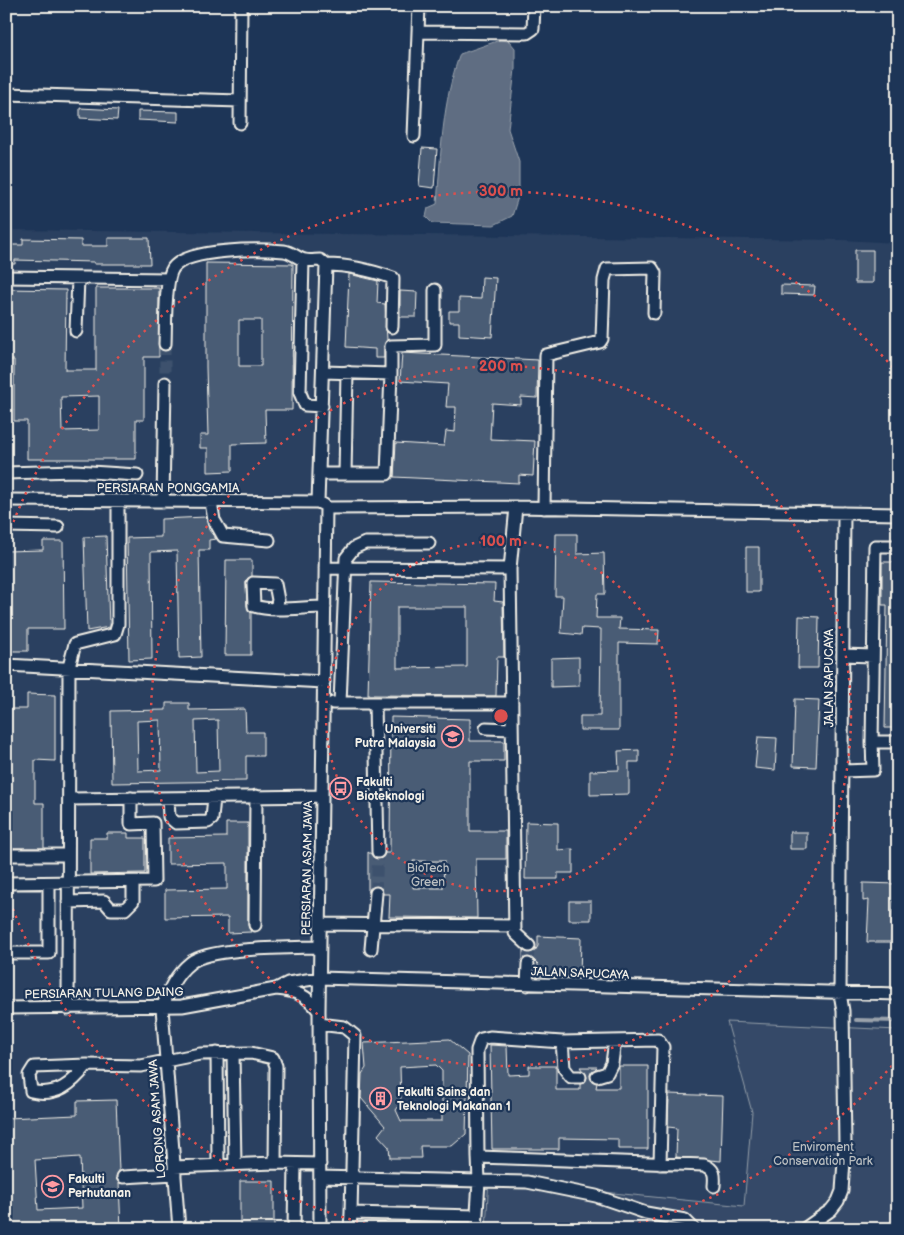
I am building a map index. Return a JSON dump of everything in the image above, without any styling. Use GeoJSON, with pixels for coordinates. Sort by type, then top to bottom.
{"type":"FeatureCollection","features":[{"type":"Feature","properties":{"kind":"street"},"geometry":{"type":"LineString","coordinates":[[240,123],[241,6]]}},
{"type":"Feature","properties":{"kind":"street"},"geometry":{"type":"LineString","coordinates":[[414,136],[419,6]]}},
{"type":"Feature","properties":{"kind":"street"},"geometry":{"type":"LineString","coordinates":[[418,32],[527,33],[533,29],[534,6]]}},
{"type":"Feature","properties":{"kind":"street"},"geometry":{"type":"LineString","coordinates":[[6,94],[240,101]]}},
{"type":"Feature","properties":{"kind":"street"},"geometry":{"type":"LineString","coordinates":[[165,344],[169,280],[173,269],[182,260],[194,256],[258,250],[288,251],[303,260],[320,260],[326,265],[346,265],[368,269],[393,278],[392,327]]}},
{"type":"Feature","properties":{"kind":"street"},"geometry":{"type":"LineString","coordinates":[[303,260],[300,393],[305,405],[322,406]]}},
{"type":"Feature","properties":{"kind":"street","name":"PERSIARAN ASAM JAWA"},"geometry":{"type":"LineString","coordinates":[[320,1229],[319,978],[325,568],[319,474],[326,265]]}},
{"type":"Feature","properties":{"kind":"street"},"geometry":{"type":"LineString","coordinates":[[544,508],[546,355],[600,342],[602,339],[604,280],[607,269],[652,268],[654,273],[654,313]]}},
{"type":"Feature","properties":{"kind":"street"},"geometry":{"type":"LineString","coordinates":[[6,277],[169,280]]}},
{"type":"Feature","properties":{"kind":"street"},"geometry":{"type":"LineString","coordinates":[[76,331],[78,278]]}},
{"type":"Feature","properties":{"kind":"street"},"geometry":{"type":"LineString","coordinates":[[319,474],[387,474],[391,346],[435,346],[435,290]]}},
{"type":"Feature","properties":{"kind":"street"},"geometry":{"type":"LineString","coordinates":[[323,372],[391,374]]}},
{"type":"Feature","properties":{"kind":"street"},"geometry":{"type":"LineString","coordinates":[[345,474],[347,372]]}},
{"type":"Feature","properties":{"kind":"street"},"geometry":{"type":"LineString","coordinates":[[163,502],[165,382]]}},
{"type":"Feature","properties":{"kind":"street"},"geometry":{"type":"LineString","coordinates":[[6,473],[75,471],[137,474]]}},
{"type":"Feature","properties":{"kind":"street","name":"PERSIARAN PONGGAMIA"},"geometry":{"type":"LineString","coordinates":[[6,500],[898,514]]}},
{"type":"Feature","properties":{"kind":"street"},"geometry":{"type":"LineString","coordinates":[[68,1009],[69,667],[75,644],[115,634],[118,624],[118,501]]}},
{"type":"Feature","properties":{"kind":"street"},"geometry":{"type":"LineString","coordinates":[[211,502],[214,520],[223,536],[269,540]]}},
{"type":"Feature","properties":{"kind":"street"},"geometry":{"type":"LineString","coordinates":[[516,507],[510,569],[515,933],[529,946]]}},
{"type":"Feature","properties":{"kind":"street","name":"JALAN SAPUCAYA"},"geometry":{"type":"LineString","coordinates":[[840,993],[844,513]]}},
{"type":"Feature","properties":{"kind":"street"},"geometry":{"type":"LineString","coordinates":[[6,526],[58,527]]}},
{"type":"Feature","properties":{"kind":"street"},"geometry":{"type":"LineString","coordinates":[[340,703],[343,568],[346,558],[354,548],[365,543],[429,543]]}},
{"type":"Feature","properties":{"kind":"street"},"geometry":{"type":"LineString","coordinates":[[842,771],[873,770],[875,546],[898,546]]}},
{"type":"Feature","properties":{"kind":"street"},"geometry":{"type":"LineString","coordinates":[[325,568],[510,569]]}},
{"type":"Feature","properties":{"kind":"street"},"geometry":{"type":"LineString","coordinates":[[276,608],[325,607]]}},
{"type":"Feature","properties":{"kind":"street"},"geometry":{"type":"LineString","coordinates":[[843,655],[873,656]]}},
{"type":"Feature","properties":{"kind":"street"},"geometry":{"type":"LineString","coordinates":[[6,665],[324,682]]}},
{"type":"Feature","properties":{"kind":"street"},"geometry":{"type":"LineString","coordinates":[[323,703],[512,702]]}},
{"type":"Feature","properties":{"kind":"street"},"geometry":{"type":"LineString","coordinates":[[375,703],[378,852]]}},
{"type":"Feature","properties":{"kind":"street"},"geometry":{"type":"LineString","coordinates":[[486,728],[511,729]]}},
{"type":"Feature","properties":{"kind":"street"},"geometry":{"type":"LineString","coordinates":[[872,742],[898,742]]}},
{"type":"Feature","properties":{"kind":"street"},"geometry":{"type":"LineString","coordinates":[[254,924],[256,796]]}},
{"type":"Feature","properties":{"kind":"street"},"geometry":{"type":"LineString","coordinates":[[69,799],[322,796]]}},
{"type":"Feature","properties":{"kind":"street"},"geometry":{"type":"LineString","coordinates":[[168,798],[169,817],[176,822],[208,822],[212,819],[214,797]]}},
{"type":"Feature","properties":{"kind":"street"},"geometry":{"type":"LineString","coordinates":[[6,883],[154,881],[153,824],[131,824],[131,798]]}},
{"type":"Feature","properties":{"kind":"street"},"geometry":{"type":"LineString","coordinates":[[6,855],[68,855]]}},
{"type":"Feature","properties":{"kind":"street"},"geometry":{"type":"LineString","coordinates":[[68,902],[104,901],[111,908],[124,909],[133,901],[133,882]]}},
{"type":"Feature","properties":{"kind":"street"},"geometry":{"type":"LineString","coordinates":[[6,953],[49,953],[49,883]]}},
{"type":"Feature","properties":{"kind":"street"},"geometry":{"type":"LineString","coordinates":[[371,949],[376,893]]}},
{"type":"Feature","properties":{"kind":"street"},"geometry":{"type":"LineString","coordinates":[[320,924],[374,923],[515,926]]}},
{"type":"Feature","properties":{"kind":"street"},"geometry":{"type":"LineString","coordinates":[[162,1008],[175,978],[196,959],[229,952],[320,947]]}},
{"type":"Feature","properties":{"kind":"street"},"geometry":{"type":"LineString","coordinates":[[527,985],[528,964]]}},
{"type":"Feature","properties":{"kind":"street","name":"JALAN SAPUCAYA"},"geometry":{"type":"LineString","coordinates":[[319,978],[898,994]]}},
{"type":"Feature","properties":{"kind":"street","name":"PERSIARAN TULANG DAING"},"geometry":{"type":"LineString","coordinates":[[6,1008],[162,1008],[276,989],[288,983],[319,978]]}},
{"type":"Feature","properties":{"kind":"street"},"geometry":{"type":"LineString","coordinates":[[276,989],[298,992],[308,998],[319,1011]]}},
{"type":"Feature","properties":{"kind":"street"},"geometry":{"type":"LineString","coordinates":[[804,1229],[831,1210],[838,1201],[842,1191],[845,1145],[843,1011],[840,993]]}},
{"type":"Feature","properties":{"kind":"street","name":"LORONG ASAM JAWA"},"geometry":{"type":"LineString","coordinates":[[162,1008],[179,1229]]}},
{"type":"Feature","properties":{"kind":"street"},"geometry":{"type":"LineString","coordinates":[[319,1024],[344,1027],[355,1036],[356,1065],[350,1177],[350,1229]]}},
{"type":"Feature","properties":{"kind":"street"},"geometry":{"type":"LineString","coordinates":[[476,1229],[479,1180],[477,1050],[481,1039],[490,1037],[562,1042],[658,1040],[663,1047],[660,1164]]}},
{"type":"Feature","properties":{"kind":"street"},"geometry":{"type":"LineString","coordinates":[[597,1076],[607,1073],[612,1063],[615,1041]]}},
{"type":"Feature","properties":{"kind":"street"},"geometry":{"type":"LineString","coordinates":[[562,1042],[564,1068],[571,1077],[580,1077]]}},
{"type":"Feature","properties":{"kind":"street"},"geometry":{"type":"LineString","coordinates":[[87,1065],[64,1089],[42,1092],[31,1091],[29,1075],[34,1067],[87,1065],[141,1066],[200,1054],[233,1053],[273,1058],[275,1060],[275,1163]]}},
{"type":"Feature","properties":{"kind":"street"},"geometry":{"type":"LineString","coordinates":[[233,1053],[234,1164]]}},
{"type":"Feature","properties":{"kind":"street"},"geometry":{"type":"LineString","coordinates":[[217,1054],[218,1165]]}},
{"type":"Feature","properties":{"kind":"street"},"geometry":{"type":"LineString","coordinates":[[478,1157],[704,1165],[711,1167],[714,1172],[714,1186]]}},
{"type":"Feature","properties":{"kind":"street"},"geometry":{"type":"LineString","coordinates":[[294,1229],[295,1164]]}},
{"type":"Feature","properties":{"kind":"street"},"geometry":{"type":"LineString","coordinates":[[123,1177],[218,1165],[320,1164]]}},
{"type":"Feature","properties":{"kind":"street"},"geometry":{"type":"LineString","coordinates":[[320,1178],[350,1177],[527,1182],[596,1196],[646,1213],[685,1220],[694,1229]]}},
{"type":"Feature","properties":{"kind":"street"},"geometry":{"type":"LineString","coordinates":[[351,1212],[476,1216]]}},
{"type":"Feature","properties":{"kind":"shaded area"},"geometry":{"type":"Polygon","coordinates":[[[500,40],[509,41],[515,48],[515,69],[508,129],[519,162],[519,194],[512,216],[494,225],[432,223],[426,217],[428,208],[437,204],[446,109],[449,91],[460,54],[500,40]]]}},
{"type":"Feature","properties":{"kind":"shaded area","name":"Universiti Putra Malaysia"},"geometry":{"type":"Polygon","coordinates":[[[6,230],[842,240],[898,243],[898,1229],[6,1229],[6,230]]]}},
{"type":"Feature","properties":{"kind":"green space","name":"BioTech Green"},"geometry":{"type":"Polygon","coordinates":[[[413,861],[444,861],[443,888],[413,888],[413,861]]]}},
{"type":"Feature","properties":{"kind":"green space","name":"Enviroment Conservation Park"},"geometry":{"type":"Polygon","coordinates":[[[727,1022],[898,1030],[898,1229],[486,1229],[489,1176],[613,1193],[744,1206],[752,1112],[727,1022]]]}},
{"type":"Feature","properties":{"kind":"building"},"geometry":{"type":"Polygon","coordinates":[[[80,108],[118,110],[117,120],[80,118],[80,108]]]}},
{"type":"Feature","properties":{"kind":"building"},"geometry":{"type":"Polygon","coordinates":[[[138,111],[178,112],[178,122],[138,120],[138,111]]]}},
{"type":"Feature","properties":{"kind":"building"},"geometry":{"type":"Polygon","coordinates":[[[422,148],[437,149],[434,188],[419,186],[422,148]]]}},
{"type":"Feature","properties":{"kind":"building"},"geometry":{"type":"Polygon","coordinates":[[[108,238],[149,238],[150,264],[94,264],[94,262],[15,260],[15,264],[6,264],[6,245],[23,245],[23,239],[81,240],[81,246],[108,246],[108,238]]]}},
{"type":"Feature","properties":{"kind":"building"},"geometry":{"type":"Polygon","coordinates":[[[855,250],[873,250],[873,283],[855,283],[855,250]]]}},
{"type":"Feature","properties":{"kind":"building"},"geometry":{"type":"Polygon","coordinates":[[[206,263],[293,264],[292,410],[265,410],[266,443],[232,444],[232,471],[208,472],[208,448],[200,448],[200,435],[208,435],[206,263]],[[239,320],[239,366],[261,366],[261,320],[239,320]]]}},
{"type":"Feature","properties":{"kind":"building"},"geometry":{"type":"Polygon","coordinates":[[[349,274],[378,281],[377,303],[385,304],[387,340],[384,346],[384,358],[375,358],[375,349],[346,347],[349,274]]]}},
{"type":"Feature","properties":{"kind":"building"},"geometry":{"type":"Polygon","coordinates":[[[482,277],[496,278],[492,337],[459,335],[459,322],[449,322],[449,311],[459,311],[459,298],[481,299],[482,277]]]}},
{"type":"Feature","properties":{"kind":"building"},"geometry":{"type":"Polygon","coordinates":[[[781,285],[815,286],[814,295],[781,294],[781,285]]]}},
{"type":"Feature","properties":{"kind":"building"},"geometry":{"type":"Polygon","coordinates":[[[96,288],[159,288],[159,357],[144,357],[144,420],[136,420],[136,459],[27,459],[27,421],[14,421],[14,360],[6,360],[6,289],[66,290],[65,370],[96,370],[96,288]],[[99,396],[61,397],[62,431],[99,430],[99,396]]]}},
{"type":"Feature","properties":{"kind":"building"},"geometry":{"type":"Polygon","coordinates":[[[400,291],[417,292],[416,317],[400,317],[400,291]]]}},
{"type":"Feature","properties":{"kind":"building"},"geometry":{"type":"Polygon","coordinates":[[[402,353],[538,360],[537,398],[521,397],[521,405],[492,403],[490,439],[535,441],[533,476],[519,475],[519,483],[394,477],[396,443],[444,446],[446,431],[455,432],[456,407],[446,407],[448,384],[400,381],[402,353]]]}},
{"type":"Feature","properties":{"kind":"building"},"geometry":{"type":"Polygon","coordinates":[[[206,517],[209,530],[216,539],[209,540],[209,550],[199,550],[201,657],[179,658],[177,551],[151,552],[152,659],[129,660],[127,538],[161,537],[161,519],[206,517]]]}},
{"type":"Feature","properties":{"kind":"building"},"geometry":{"type":"Polygon","coordinates":[[[556,534],[577,534],[577,554],[604,553],[605,594],[597,594],[596,618],[620,618],[619,629],[659,630],[658,644],[619,643],[619,730],[580,730],[580,716],[600,716],[601,629],[582,628],[581,635],[561,633],[563,596],[555,596],[556,534]]]}},
{"type":"Feature","properties":{"kind":"building"},"geometry":{"type":"Polygon","coordinates":[[[106,536],[109,627],[87,631],[84,537],[106,536]]]}},
{"type":"Feature","properties":{"kind":"building"},"geometry":{"type":"Polygon","coordinates":[[[43,541],[63,541],[64,629],[28,629],[28,651],[6,651],[6,551],[43,550],[43,541]]]}},
{"type":"Feature","properties":{"kind":"building"},"geometry":{"type":"Polygon","coordinates":[[[746,547],[759,547],[759,592],[746,592],[746,547]]]}},
{"type":"Feature","properties":{"kind":"building"},"geometry":{"type":"Polygon","coordinates":[[[226,560],[252,560],[252,576],[247,579],[246,583],[247,606],[251,613],[251,655],[225,655],[226,560]]]}},
{"type":"Feature","properties":{"kind":"building"},"geometry":{"type":"Polygon","coordinates":[[[882,562],[898,562],[898,728],[885,728],[887,605],[882,605],[882,562]]]}},
{"type":"Feature","properties":{"kind":"building"},"geometry":{"type":"Polygon","coordinates":[[[371,582],[495,584],[494,601],[503,602],[504,657],[497,657],[496,696],[368,695],[371,582]],[[397,607],[397,668],[467,667],[467,607],[397,607]]]}},
{"type":"Feature","properties":{"kind":"building"},"geometry":{"type":"Polygon","coordinates":[[[799,616],[819,617],[818,668],[798,668],[799,616]]]}},
{"type":"Feature","properties":{"kind":"building"},"geometry":{"type":"Polygon","coordinates":[[[579,657],[579,686],[551,687],[551,658],[579,657]]]}},
{"type":"Feature","properties":{"kind":"building"},"geometry":{"type":"Polygon","coordinates":[[[27,694],[55,695],[55,761],[35,760],[35,803],[44,803],[44,848],[6,848],[6,709],[27,709],[27,694]]]}},
{"type":"Feature","properties":{"kind":"building"},"geometry":{"type":"Polygon","coordinates":[[[795,699],[819,700],[816,767],[793,766],[795,699]]]}},
{"type":"Feature","properties":{"kind":"building"},"geometry":{"type":"Polygon","coordinates":[[[166,703],[189,703],[189,710],[245,709],[246,732],[263,732],[263,756],[246,756],[246,781],[112,783],[111,711],[166,710],[166,703]],[[160,720],[137,721],[138,771],[161,770],[160,720]],[[218,720],[195,721],[196,772],[219,771],[218,720]]]}},
{"type":"Feature","properties":{"kind":"building"},"geometry":{"type":"Polygon","coordinates":[[[391,717],[470,719],[470,741],[504,741],[504,761],[470,761],[470,831],[506,831],[506,859],[476,859],[477,918],[389,917],[390,894],[383,894],[381,887],[376,886],[370,888],[368,893],[368,852],[378,859],[382,858],[385,853],[390,853],[391,717]],[[413,861],[413,888],[443,888],[444,861],[413,861]]]}},
{"type":"Feature","properties":{"kind":"building"},"geometry":{"type":"Polygon","coordinates":[[[758,737],[777,738],[775,770],[755,768],[758,737]]]}},
{"type":"Feature","properties":{"kind":"building"},"geometry":{"type":"Polygon","coordinates":[[[639,750],[639,762],[629,762],[629,794],[590,795],[590,771],[619,770],[618,751],[639,750]]]}},
{"type":"Feature","properties":{"kind":"building"},"geometry":{"type":"Polygon","coordinates":[[[526,822],[558,823],[558,850],[573,849],[573,873],[558,873],[558,879],[525,879],[526,822]]]}},
{"type":"Feature","properties":{"kind":"building"},"geometry":{"type":"Polygon","coordinates":[[[226,823],[248,823],[248,925],[251,932],[228,933],[228,917],[165,918],[165,890],[227,889],[227,863],[168,864],[168,838],[226,837],[226,823]]]}},
{"type":"Feature","properties":{"kind":"building"},"geometry":{"type":"Polygon","coordinates":[[[790,832],[807,832],[807,849],[790,849],[790,832]]]}},
{"type":"Feature","properties":{"kind":"building"},"geometry":{"type":"Polygon","coordinates":[[[107,833],[128,833],[128,838],[145,838],[145,873],[90,874],[90,838],[107,838],[107,833]]]}},
{"type":"Feature","properties":{"kind":"building"},"geometry":{"type":"Polygon","coordinates":[[[863,883],[898,884],[898,901],[893,901],[891,942],[867,942],[869,900],[863,901],[863,883]]]}},
{"type":"Feature","properties":{"kind":"building"},"geometry":{"type":"Polygon","coordinates":[[[569,901],[591,901],[591,920],[569,920],[569,901]]]}},
{"type":"Feature","properties":{"kind":"building"},"geometry":{"type":"Polygon","coordinates":[[[538,936],[581,938],[580,977],[537,975],[538,964],[529,957],[523,959],[523,950],[528,953],[535,951],[538,946],[538,936]]]}},
{"type":"Feature","properties":{"kind":"building","name":"Fakulti Sains dan Teknologi Makanan 1"},"geometry":{"type":"Polygon","coordinates":[[[449,1039],[468,1055],[466,1134],[452,1146],[420,1146],[421,1158],[390,1158],[389,1147],[378,1135],[385,1126],[361,1098],[362,1074],[366,1068],[364,1043],[449,1039]],[[436,1065],[400,1067],[401,1103],[396,1110],[401,1121],[442,1121],[442,1071],[436,1065]]]}},
{"type":"Feature","properties":{"kind":"building"},"geometry":{"type":"Polygon","coordinates":[[[490,1045],[507,1046],[508,1075],[529,1074],[529,1066],[556,1066],[556,1090],[580,1090],[580,1084],[584,1083],[587,1077],[580,1067],[597,1067],[590,1075],[592,1081],[597,1083],[596,1088],[619,1088],[619,1066],[648,1066],[648,1149],[618,1149],[618,1139],[559,1138],[559,1149],[492,1149],[490,1045]]]}},
{"type":"Feature","properties":{"kind":"building"},"geometry":{"type":"Polygon","coordinates":[[[669,1094],[723,1096],[721,1161],[676,1157],[677,1128],[668,1127],[669,1094]]]}},
{"type":"Feature","properties":{"kind":"building","name":"Fakulti Perhutanan"},"geometry":{"type":"Polygon","coordinates":[[[116,1100],[119,1171],[116,1177],[119,1183],[121,1229],[6,1229],[6,1118],[77,1115],[77,1101],[116,1100]],[[80,1157],[35,1160],[38,1210],[82,1208],[80,1157]]]}},
{"type":"Feature","properties":{"kind":"building"},"geometry":{"type":"Polygon","coordinates":[[[240,1181],[274,1181],[274,1229],[240,1229],[240,1181]]]}},
{"type":"Feature","properties":{"kind":"waterway"},"geometry":{"type":"LineString","coordinates":[[856,1020],[898,1021]]}},
{"type":"Feature","properties":{"kind":"tunnel"},"geometry":{"type":"LineString","coordinates":[[165,344],[165,383]]}},
{"type":"Feature","properties":{"kind":"tunnel"},"geometry":{"type":"LineString","coordinates":[[376,893],[378,852]]}},
{"type":"Feature","properties":{"kind":"tunnel"},"geometry":{"type":"LineString","coordinates":[[528,964],[529,946]]}},
{"type":"Feature","properties":{"kind":"place","name":"Universiti Putra Malaysia"},"geometry":{"type":"Point","coordinates":[452,736]}},
{"type":"Feature","properties":{"kind":"place","name":"Fakulti Bioteknologi"},"geometry":{"type":"Point","coordinates":[340,789]}},
{"type":"Feature","properties":{"kind":"place","name":"Fakulti Sains dan Teknologi Makanan 1"},"geometry":{"type":"Point","coordinates":[381,1099]}},
{"type":"Feature","properties":{"kind":"place","name":"Fakulti Perhutanan"},"geometry":{"type":"Point","coordinates":[52,1186]}}]}
